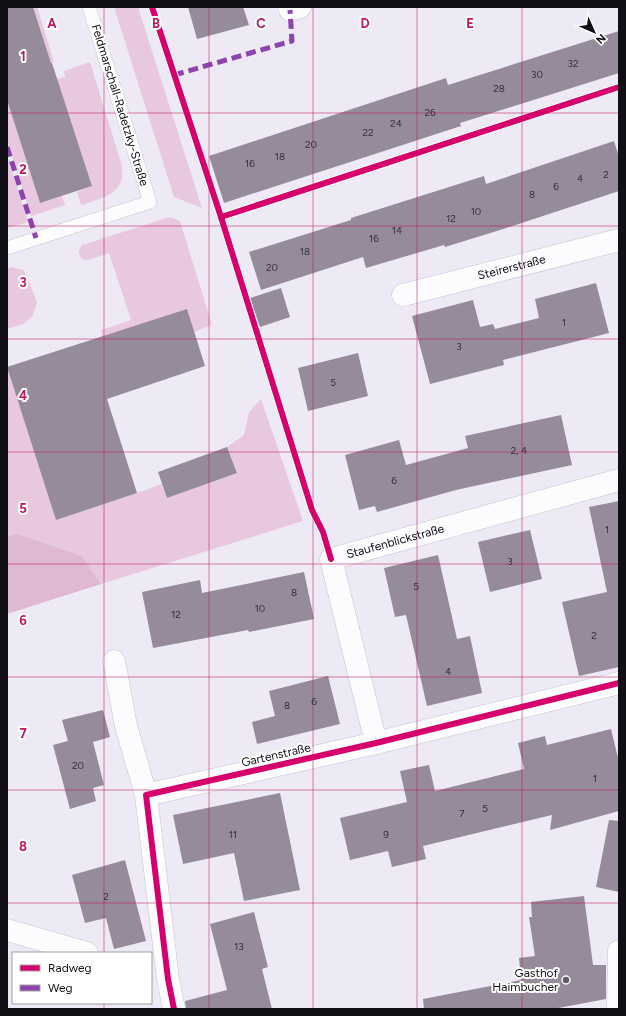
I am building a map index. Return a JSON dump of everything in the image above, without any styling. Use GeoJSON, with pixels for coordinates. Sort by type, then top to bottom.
{"type":"FeatureCollection","features":[{"type":"Feature","properties":{"kind":"street"},"geometry":{"type":"LineString","coordinates":[[289,7],[290,10],[300,7]]}},
{"type":"Feature","properties":{"kind":"street","name":"Steirerstraße"},"geometry":{"type":"LineString","coordinates":[[403,295],[619,240]]}},
{"type":"Feature","properties":{"kind":"street","name":"Staufenblickstraße"},"geometry":{"type":"LineString","coordinates":[[376,743],[331,559],[619,480]]}},
{"type":"Feature","properties":{"kind":"street"},"geometry":{"type":"LineString","coordinates":[[114,661],[126,726],[146,795],[159,976],[174,1009]]}},
{"type":"Feature","properties":{"kind":"street","name":"Gartenstraße"},"geometry":{"type":"LineString","coordinates":[[146,795],[376,743],[619,683]]}},
{"type":"Feature","properties":{"kind":"street"},"geometry":{"type":"LineString","coordinates":[[7,930],[84,952]]}},
{"type":"Feature","properties":{"kind":"street"},"geometry":{"type":"LineString","coordinates":[[618,1009],[619,951]]}},
{"type":"Feature","properties":{"kind":"lane","name":"Feldmarschall-Radetzky-Straße"},"geometry":{"type":"LineString","coordinates":[[7,248],[150,202],[89,7]]}},
{"type":"Feature","properties":{"kind":"shaded area"},"geometry":{"type":"Polygon","coordinates":[[[33,7],[37,7],[54,62],[51,63],[33,7]]]}},
{"type":"Feature","properties":{"kind":"shaded area"},"geometry":{"type":"Polygon","coordinates":[[[114,7],[138,7],[202,208],[174,197],[114,7]]]}},
{"type":"Feature","properties":{"kind":"shaded area"},"geometry":{"type":"Polygon","coordinates":[[[90,62],[122,166],[122,179],[116,190],[99,199],[81,205],[77,192],[92,186],[57,79],[65,77],[64,71],[90,62]]]}},
{"type":"Feature","properties":{"kind":"shaded area"},"geometry":{"type":"Polygon","coordinates":[[[7,100],[40,203],[62,196],[65,205],[31,216],[7,140],[7,100]]]}},
{"type":"Feature","properties":{"kind":"shaded area"},"geometry":{"type":"Polygon","coordinates":[[[7,156],[28,222],[7,228],[7,156]]]}},
{"type":"Feature","properties":{"kind":"shaded area"},"geometry":{"type":"Polygon","coordinates":[[[170,217],[180,221],[212,325],[194,332],[102,337],[101,330],[131,320],[109,253],[88,260],[82,259],[79,251],[82,245],[170,217]]]}},
{"type":"Feature","properties":{"kind":"shaded area"},"geometry":{"type":"Polygon","coordinates":[[[11,267],[23,270],[27,276],[37,303],[32,317],[23,324],[7,329],[7,269],[11,267]]]}},
{"type":"Feature","properties":{"kind":"shaded area"},"geometry":{"type":"Polygon","coordinates":[[[7,367],[56,519],[162,484],[167,498],[237,472],[227,447],[244,435],[249,412],[261,399],[303,521],[101,584],[82,556],[18,534],[7,536],[7,367]]]}},
{"type":"Feature","properties":{"kind":"shaded area"},"geometry":{"type":"Polygon","coordinates":[[[18,534],[82,556],[101,584],[7,614],[7,536],[18,534]]]}},
{"type":"Feature","properties":{"kind":"building"},"geometry":{"type":"Polygon","coordinates":[[[7,7],[33,7],[92,186],[40,203],[7,100],[7,7]]]}},
{"type":"Feature","properties":{"kind":"building"},"geometry":{"type":"Polygon","coordinates":[[[188,7],[243,7],[249,25],[197,39],[188,7]]]}},
{"type":"Feature","properties":{"kind":"building"},"geometry":{"type":"Polygon","coordinates":[[[619,31],[619,73],[460,123],[461,126],[224,203],[209,156],[446,78],[448,85],[619,31]]]}},
{"type":"Feature","properties":{"kind":"building"},"geometry":{"type":"Polygon","coordinates":[[[614,141],[619,157],[619,191],[445,247],[444,245],[366,268],[363,257],[261,290],[249,252],[484,176],[486,184],[614,141]]]}},
{"type":"Feature","properties":{"kind":"building"},"geometry":{"type":"Polygon","coordinates":[[[596,283],[609,333],[503,360],[504,365],[430,384],[412,316],[473,300],[480,327],[493,324],[495,329],[539,318],[535,299],[596,283]]]}},
{"type":"Feature","properties":{"kind":"building"},"geometry":{"type":"Polygon","coordinates":[[[281,288],[290,317],[260,327],[250,298],[281,288]]]}},
{"type":"Feature","properties":{"kind":"building"},"geometry":{"type":"Polygon","coordinates":[[[187,309],[205,366],[107,399],[137,493],[56,520],[7,367],[187,309]]]}},
{"type":"Feature","properties":{"kind":"building"},"geometry":{"type":"Polygon","coordinates":[[[358,353],[368,396],[308,411],[298,368],[358,353]]]}},
{"type":"Feature","properties":{"kind":"building"},"geometry":{"type":"Polygon","coordinates":[[[561,415],[572,465],[456,490],[377,512],[375,506],[359,510],[345,455],[399,440],[406,465],[468,448],[465,436],[561,415]]]}},
{"type":"Feature","properties":{"kind":"building"},"geometry":{"type":"Polygon","coordinates":[[[227,447],[237,473],[167,498],[158,472],[227,447]]]}},
{"type":"Feature","properties":{"kind":"building"},"geometry":{"type":"Polygon","coordinates":[[[619,501],[619,667],[579,676],[562,602],[607,592],[589,507],[619,501]]]}},
{"type":"Feature","properties":{"kind":"building"},"geometry":{"type":"Polygon","coordinates":[[[530,530],[542,579],[490,592],[478,542],[530,530]]]}},
{"type":"Feature","properties":{"kind":"building"},"geometry":{"type":"Polygon","coordinates":[[[438,555],[457,639],[470,636],[482,693],[427,706],[406,615],[395,617],[384,568],[438,555]]]}},
{"type":"Feature","properties":{"kind":"building"},"geometry":{"type":"Polygon","coordinates":[[[304,572],[314,619],[249,632],[248,630],[153,648],[142,592],[200,580],[202,593],[304,572]]]}},
{"type":"Feature","properties":{"kind":"building"},"geometry":{"type":"Polygon","coordinates":[[[328,676],[340,724],[257,744],[252,722],[275,716],[269,691],[328,676]]]}},
{"type":"Feature","properties":{"kind":"building"},"geometry":{"type":"Polygon","coordinates":[[[103,710],[110,737],[93,742],[104,785],[93,788],[96,801],[70,809],[53,745],[68,741],[62,720],[103,710]]]}},
{"type":"Feature","properties":{"kind":"building"},"geometry":{"type":"Polygon","coordinates":[[[611,729],[619,762],[619,811],[550,830],[552,815],[423,846],[426,859],[392,867],[388,851],[350,860],[340,818],[407,802],[400,771],[429,765],[435,791],[524,769],[518,743],[545,736],[547,745],[611,729]]]}},
{"type":"Feature","properties":{"kind":"building"},"geometry":{"type":"Polygon","coordinates":[[[280,793],[300,890],[244,901],[234,853],[183,864],[173,815],[280,793]]]}},
{"type":"Feature","properties":{"kind":"building"},"geometry":{"type":"Polygon","coordinates":[[[609,820],[619,821],[619,892],[596,887],[609,820]]]}},
{"type":"Feature","properties":{"kind":"building"},"geometry":{"type":"Polygon","coordinates":[[[125,860],[146,941],[114,949],[106,918],[85,923],[72,875],[125,860]]]}},
{"type":"Feature","properties":{"kind":"building"},"geometry":{"type":"Polygon","coordinates":[[[584,896],[593,965],[606,965],[606,999],[553,1009],[424,1009],[423,999],[521,980],[519,958],[535,956],[529,917],[532,917],[531,902],[584,896]]]}},
{"type":"Feature","properties":{"kind":"building"},"geometry":{"type":"Polygon","coordinates":[[[254,912],[268,967],[262,969],[272,1009],[186,1009],[185,1001],[227,990],[210,924],[254,912]]]}},
{"type":"Feature","properties":{"kind":"marked path"},"geometry":{"type":"LineString","coordinates":[[174,75],[292,41],[290,10]]}},
{"type":"Feature","properties":{"kind":"marked path"},"geometry":{"type":"LineString","coordinates":[[7,147],[36,238]]}},
{"type":"Feature","properties":{"kind":"cycle path"},"geometry":{"type":"LineString","coordinates":[[152,7],[221,217],[312,510],[323,532],[331,559]]}},
{"type":"Feature","properties":{"kind":"cycle path"},"geometry":{"type":"LineString","coordinates":[[221,217],[619,87]]}},
{"type":"Feature","properties":{"kind":"cycle path"},"geometry":{"type":"LineString","coordinates":[[174,1009],[168,979],[146,795],[376,743],[619,683]]}},
{"type":"Feature","properties":{"kind":"place","name":"Gasthof Haimbucher"},"geometry":{"type":"Point","coordinates":[566,980]}}]}
